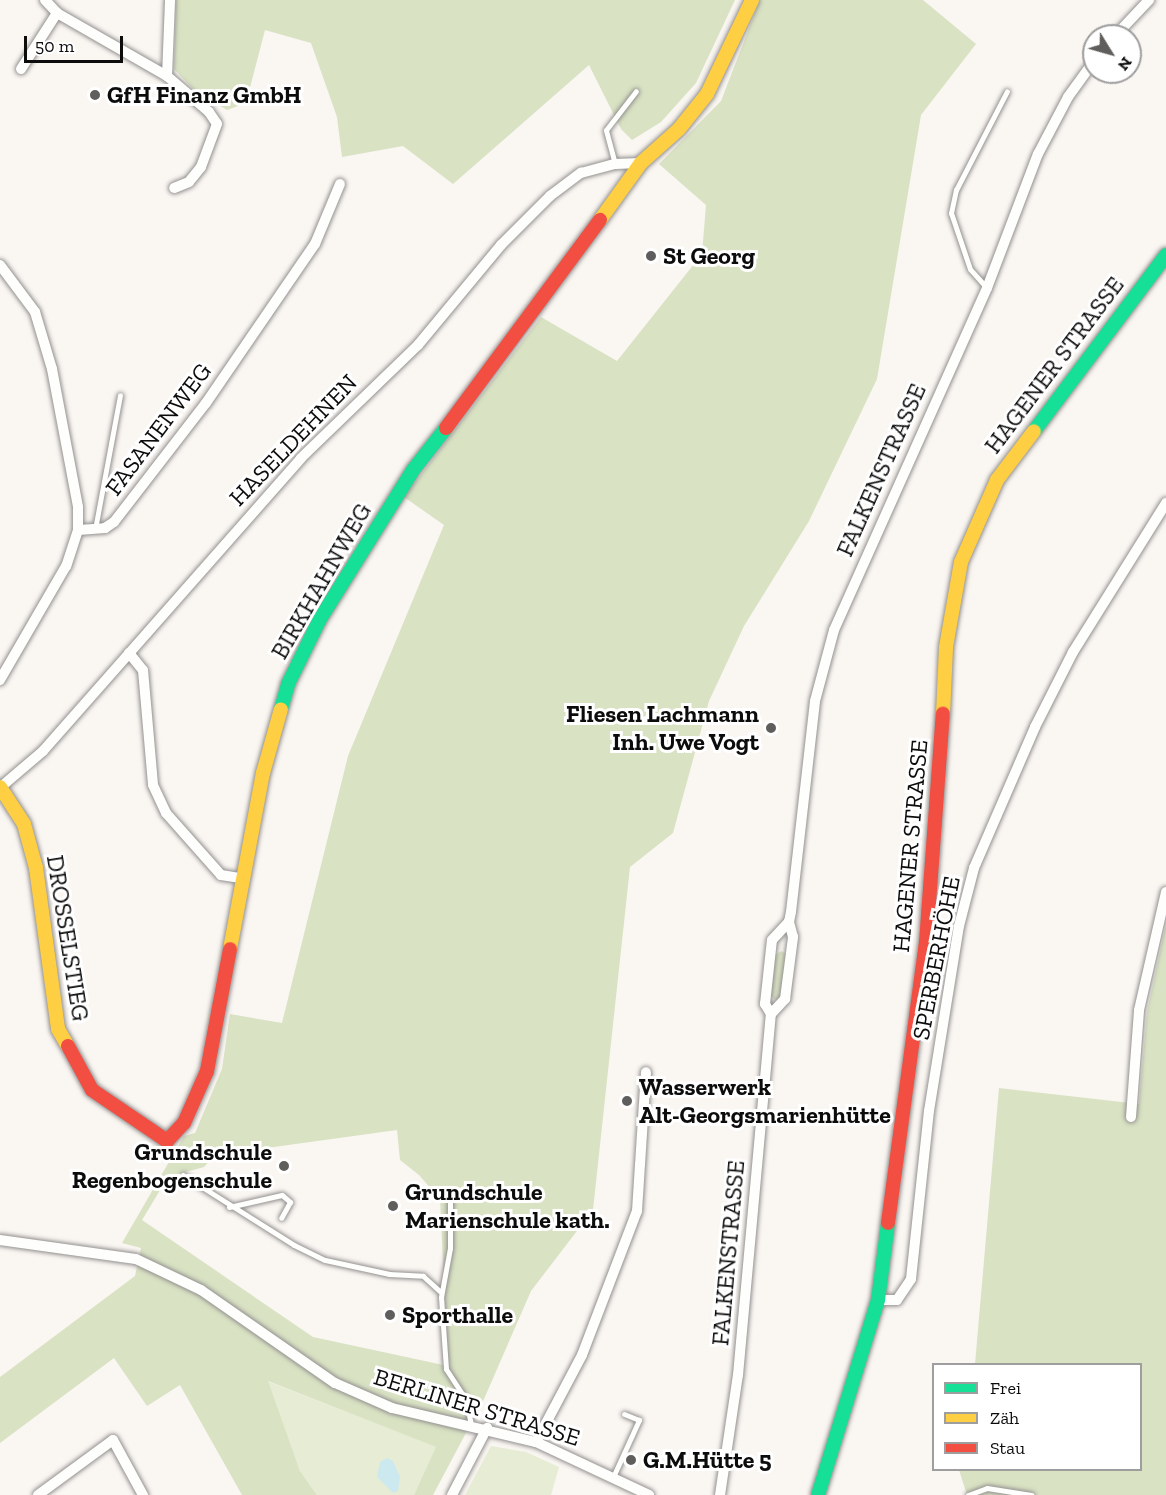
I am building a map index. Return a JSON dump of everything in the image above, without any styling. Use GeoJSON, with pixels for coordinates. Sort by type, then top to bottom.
{"type":"FeatureCollection","features":[{"type":"Feature","properties":{"kind":"street"},"geometry":{"type":"LineString","coordinates":[[45,0],[57,13],[167,76],[209,112],[217,124],[201,167],[189,182],[174,188]]}},
{"type":"Feature","properties":{"kind":"street"},"geometry":{"type":"LineString","coordinates":[[167,76],[170,0]]}},
{"type":"Feature","properties":{"kind":"street","name":"BIRKHAHNWEG"},"geometry":{"type":"LineString","coordinates":[[184,1123],[207,1071],[241,878],[263,773],[288,684],[320,619],[413,471],[620,196],[641,163],[679,129],[706,94],[752,0]]}},
{"type":"Feature","properties":{"kind":"street"},"geometry":{"type":"LineString","coordinates":[[1126,24],[1149,0]]}},
{"type":"Feature","properties":{"kind":"street"},"geometry":{"type":"LineString","coordinates":[[21,69],[57,13]]}},
{"type":"Feature","properties":{"kind":"street","name":"FALKENSTRASSE"},"geometry":{"type":"LineString","coordinates":[[771,1014],[785,999],[793,937],[789,922],[815,701],[834,630],[987,288],[1038,154],[1068,97],[1082,78]]}},
{"type":"Feature","properties":{"kind":"street","name":"HASELDEHNEN"},"geometry":{"type":"LineString","coordinates":[[1,786],[43,751],[301,458],[418,345],[525,220],[581,173],[615,164],[641,163]]}},
{"type":"Feature","properties":{"kind":"street","name":"FASANENWEG"},"geometry":{"type":"LineString","coordinates":[[95,530],[114,522],[275,307],[315,244],[340,184]]}},
{"type":"Feature","properties":{"kind":"street","name":"HAGENER STRASSE"},"geometry":{"type":"LineString","coordinates":[[818,1495],[878,1300],[926,942],[938,804],[946,647],[961,562],[997,480],[1166,255]]}},
{"type":"Feature","properties":{"kind":"street"},"geometry":{"type":"LineString","coordinates":[[0,265],[35,312],[52,369],[78,507],[78,530],[66,566],[0,680]]}},
{"type":"Feature","properties":{"kind":"street","name":"SPERBERHÖHE"},"geometry":{"type":"LineString","coordinates":[[878,1300],[897,1299],[911,1280],[929,1111],[959,926],[974,868],[1035,727],[1073,652],[1166,504]]}},
{"type":"Feature","properties":{"kind":"street"},"geometry":{"type":"LineString","coordinates":[[78,530],[95,530]]}},
{"type":"Feature","properties":{"kind":"street"},"geometry":{"type":"LineString","coordinates":[[129,653],[143,670],[153,785],[166,813],[221,875],[241,878]]}},
{"type":"Feature","properties":{"kind":"street","name":"DROSSELSTIEG"},"geometry":{"type":"LineString","coordinates":[[1,786],[24,824],[36,868],[58,1029],[92,1089],[167,1141],[184,1123]]}},
{"type":"Feature","properties":{"kind":"street"},"geometry":{"type":"LineString","coordinates":[[1131,1117],[1139,1010],[1166,891]]}},
{"type":"Feature","properties":{"kind":"street","name":"FALKENSTRASSE"},"geometry":{"type":"LineString","coordinates":[[720,1495],[738,1375],[771,1014],[765,1004],[772,939],[789,922]]}},
{"type":"Feature","properties":{"kind":"street"},"geometry":{"type":"LineString","coordinates":[[536,1442],[582,1355],[637,1211],[646,1072]]}},
{"type":"Feature","properties":{"kind":"street","name":"BERLINER STRASSE"},"geometry":{"type":"LineString","coordinates":[[0,1240],[136,1259],[201,1290],[335,1383],[392,1408],[471,1424],[536,1442],[649,1495]]}},
{"type":"Feature","properties":{"kind":"street"},"geometry":{"type":"LineString","coordinates":[[452,1495],[487,1428]]}},
{"type":"Feature","properties":{"kind":"street"},"geometry":{"type":"LineString","coordinates":[[38,1495],[113,1440],[143,1495]]}},
{"type":"Feature","properties":{"kind":"lane"},"geometry":{"type":"LineString","coordinates":[[615,164],[606,130],[636,91]]}},
{"type":"Feature","properties":{"kind":"lane"},"geometry":{"type":"LineString","coordinates":[[987,288],[970,269],[951,213],[956,190],[1006,91]]}},
{"type":"Feature","properties":{"kind":"lane"},"geometry":{"type":"LineString","coordinates":[[95,530],[120,395]]}},
{"type":"Feature","properties":{"kind":"lane"},"geometry":{"type":"LineString","coordinates":[[183,1175],[229,1207],[325,1260],[388,1274],[423,1276],[441,1292]]}},
{"type":"Feature","properties":{"kind":"lane"},"geometry":{"type":"LineString","coordinates":[[229,1207],[282,1195],[290,1202],[281,1218]]}},
{"type":"Feature","properties":{"kind":"lane"},"geometry":{"type":"LineString","coordinates":[[450,1201],[450,1248],[441,1292],[446,1369],[465,1398],[471,1424]]}},
{"type":"Feature","properties":{"kind":"lane"},"geometry":{"type":"LineString","coordinates":[[614,1477],[639,1420],[624,1414]]}},
{"type":"Feature","properties":{"kind":"lane"},"geometry":{"type":"LineString","coordinates":[[968,1495],[987,1488],[1031,1495]]}},
{"type":"Feature","properties":{"kind":"green space"},"geometry":{"type":"Polygon","coordinates":[[[176,0],[735,0],[696,83],[661,122],[632,140],[621,129],[589,65],[453,184],[403,146],[342,157],[337,117],[311,43],[265,30],[246,103],[227,110],[195,91],[174,69],[176,0]]]}},
{"type":"Feature","properties":{"kind":"green space"},"geometry":{"type":"Polygon","coordinates":[[[760,0],[923,0],[976,44],[921,115],[877,379],[809,521],[744,626],[709,701],[673,833],[630,867],[593,1210],[531,1291],[484,1399],[433,1495],[414,1495],[436,1447],[268,1381],[300,1471],[317,1495],[242,1495],[180,1385],[147,1406],[114,1358],[0,1443],[0,1377],[135,1276],[141,1248],[122,1243],[184,1136],[195,1133],[222,1069],[230,1014],[282,1023],[348,756],[444,525],[404,497],[541,317],[617,361],[702,254],[706,205],[659,164],[721,101],[760,0]],[[397,1130],[215,1155],[204,1167],[168,1177],[142,1220],[313,1337],[448,1366],[440,1199],[419,1175],[400,1160],[397,1130]]]}},
{"type":"Feature","properties":{"kind":"green space"},"geometry":{"type":"Polygon","coordinates":[[[1166,924],[1166,1495],[967,1495],[959,1471],[1142,1471],[1142,1363],[975,1363],[999,1088],[1139,1104],[1147,1012],[1166,924]]]}},
{"type":"Feature","properties":{"kind":"green space"},"geometry":{"type":"Polygon","coordinates":[[[781,951],[789,955],[784,995],[776,1000],[767,993],[771,958],[781,951]]]}},
{"type":"Feature","properties":{"kind":"green space"},"geometry":{"type":"Polygon","coordinates":[[[267,1381],[437,1447],[414,1495],[317,1495],[300,1471],[267,1381]]]}},
{"type":"Feature","properties":{"kind":"green space"},"geometry":{"type":"Polygon","coordinates":[[[491,1446],[526,1452],[559,1467],[551,1495],[465,1495],[491,1446]]]}},
{"type":"Feature","properties":{"kind":"water"},"geometry":{"type":"Polygon","coordinates":[[[387,1458],[393,1461],[400,1477],[398,1491],[393,1493],[377,1477],[380,1462],[387,1458]]]}},
{"type":"Feature","properties":{"kind":"traffic: fast"},"geometry":{"type":"LineString","coordinates":[[1034,431],[1166,255]]}},
{"type":"Feature","properties":{"kind":"traffic: fast"},"geometry":{"type":"LineString","coordinates":[[281,709],[288,684],[320,619],[413,470],[446,428]]}},
{"type":"Feature","properties":{"kind":"traffic: fast"},"geometry":{"type":"LineString","coordinates":[[818,1495],[878,1300],[888,1223]]}},
{"type":"Feature","properties":{"kind":"traffic: slow"},"geometry":{"type":"LineString","coordinates":[[600,220],[641,163],[679,129],[707,94],[752,0]]}},
{"type":"Feature","properties":{"kind":"traffic: slow"},"geometry":{"type":"LineString","coordinates":[[943,714],[946,647],[961,562],[997,480],[1034,431]]}},
{"type":"Feature","properties":{"kind":"traffic: slow"},"geometry":{"type":"LineString","coordinates":[[230,949],[263,773],[281,709]]}},
{"type":"Feature","properties":{"kind":"traffic: slow"},"geometry":{"type":"LineString","coordinates":[[0,787],[24,824],[36,868],[58,1029],[68,1046]]}},
{"type":"Feature","properties":{"kind":"traffic: jam"},"geometry":{"type":"LineString","coordinates":[[446,428],[600,220]]}},
{"type":"Feature","properties":{"kind":"traffic: jam"},"geometry":{"type":"LineString","coordinates":[[888,1223],[926,943],[943,714]]}},
{"type":"Feature","properties":{"kind":"traffic: jam"},"geometry":{"type":"LineString","coordinates":[[68,1046],[92,1090],[167,1141],[184,1123],[207,1071],[230,949]]}},
{"type":"Feature","properties":{"kind":"place","name":"GfH Finanz GmbH"},"geometry":{"type":"Point","coordinates":[95,95]}},
{"type":"Feature","properties":{"kind":"place","name":"St Georg"},"geometry":{"type":"Point","coordinates":[651,256]}},
{"type":"Feature","properties":{"kind":"place","name":"Fliesen Lachmann Inh. Uwe Vogt"},"geometry":{"type":"Point","coordinates":[771,728]}},
{"type":"Feature","properties":{"kind":"place","name":"Wasserwerk Alt-Georgsmarienhütte"},"geometry":{"type":"Point","coordinates":[627,1101]}},
{"type":"Feature","properties":{"kind":"place","name":"Grundschule Regenbogenschule"},"geometry":{"type":"Point","coordinates":[284,1166]}},
{"type":"Feature","properties":{"kind":"place","name":"Grundschule Marienschule kath."},"geometry":{"type":"Point","coordinates":[393,1206]}},
{"type":"Feature","properties":{"kind":"place","name":"Sporthalle"},"geometry":{"type":"Point","coordinates":[390,1315]}},
{"type":"Feature","properties":{"kind":"place","name":"G.M.Hütte 5"},"geometry":{"type":"Point","coordinates":[631,1460]}}]}
